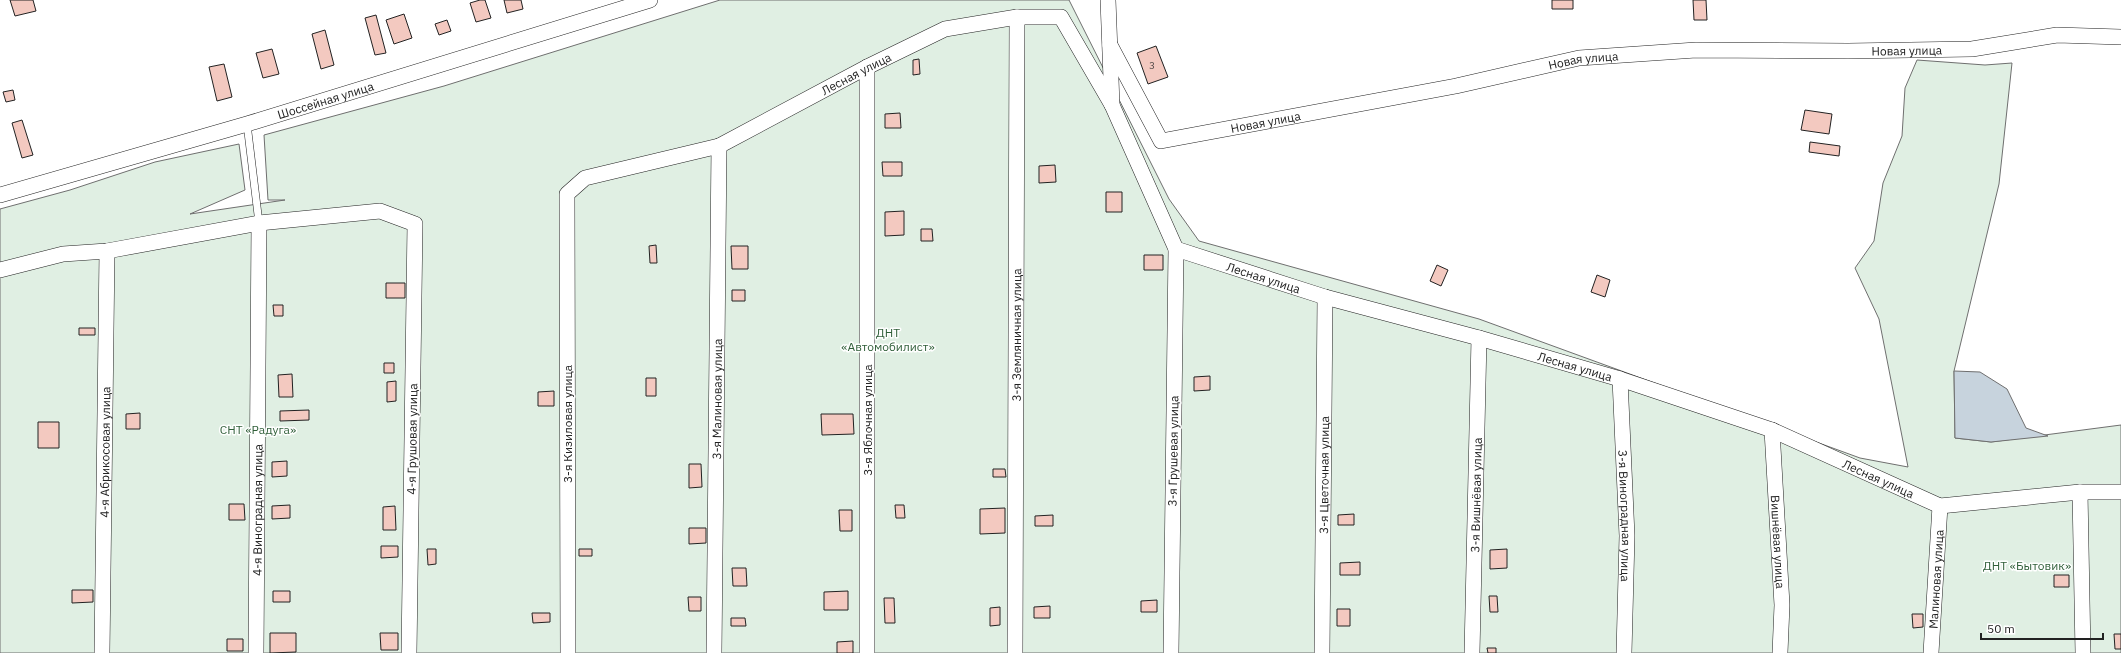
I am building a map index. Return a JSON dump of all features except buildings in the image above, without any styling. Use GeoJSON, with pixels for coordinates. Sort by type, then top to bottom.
{"type":"FeatureCollection","features":[{"type":"Feature","properties":{"kind":"street","name":"Шоссейная улица"},"geometry":{"type":"LineString","coordinates":[[0,195],[247,124],[650,0]]}},
{"type":"Feature","properties":{"kind":"street","name":"Лесная улица"},"geometry":{"type":"LineString","coordinates":[[1108,0],[1112,105]]}},
{"type":"Feature","properties":{"kind":"street","name":"Лесная улица"},"geometry":{"type":"LineString","coordinates":[[567,194],[585,178],[719,146],[867,67],[945,29],[1017,17],[1061,17],[1112,105],[1176,249],[1325,297],[1479,338],[1620,379],[1772,430],[1940,506]]}},
{"type":"Feature","properties":{"kind":"street","name":"3-я Земляничная улица"},"geometry":{"type":"LineString","coordinates":[[1015,653],[1017,17]]}},
{"type":"Feature","properties":{"kind":"street","name":"Новая улица"},"geometry":{"type":"LineString","coordinates":[[1110,45],[1161,141],[1456,86],[1579,58],[1696,50],[1848,51],[1972,49],[2057,35],[2121,37]]}},
{"type":"Feature","properties":{"kind":"street","name":"3-я Яблочная улица"},"geometry":{"type":"LineString","coordinates":[[867,67],[867,653]]}},
{"type":"Feature","properties":{"kind":"street","name":"3-я Малиновая улица"},"geometry":{"type":"LineString","coordinates":[[714,653],[719,146]]}},
{"type":"Feature","properties":{"kind":"street","name":"3-я Кизиловая улица"},"geometry":{"type":"LineString","coordinates":[[567,194],[568,653]]}},
{"type":"Feature","properties":{"kind":"street","name":"4-я Грушовая улица"},"geometry":{"type":"LineString","coordinates":[[259,224],[380,211],[415,224],[408,653]]}},
{"type":"Feature","properties":{"kind":"street"},"geometry":{"type":"LineString","coordinates":[[0,270],[63,254],[107,251],[259,224]]}},
{"type":"Feature","properties":{"kind":"street","name":"4-я Виноградная улица"},"geometry":{"type":"LineString","coordinates":[[256,653],[259,224]]}},
{"type":"Feature","properties":{"kind":"street","name":"3-я Грушевая улица"},"geometry":{"type":"LineString","coordinates":[[1171,653],[1176,249]]}},
{"type":"Feature","properties":{"kind":"street","name":"4-я Абрикосовая улица"},"geometry":{"type":"LineString","coordinates":[[102,653],[107,251]]}},
{"type":"Feature","properties":{"kind":"street","name":"3-я Цветочная улица"},"geometry":{"type":"LineString","coordinates":[[1322,653],[1325,297]]}},
{"type":"Feature","properties":{"kind":"street","name":"3-я Вишнёвая улица"},"geometry":{"type":"LineString","coordinates":[[1472,653],[1479,338]]}},
{"type":"Feature","properties":{"kind":"street","name":"3-я Виноградная улица"},"geometry":{"type":"LineString","coordinates":[[1620,379],[1627,536],[1624,653]]}},
{"type":"Feature","properties":{"kind":"street","name":"Вишнёвая улица"},"geometry":{"type":"LineString","coordinates":[[1772,430],[1782,605],[1780,653]]}},
{"type":"Feature","properties":{"kind":"street"},"geometry":{"type":"LineString","coordinates":[[2080,492],[2082,653]]}},
{"type":"Feature","properties":{"kind":"street"},"geometry":{"type":"LineString","coordinates":[[1940,506],[2080,492],[2121,492]]}},
{"type":"Feature","properties":{"kind":"street","name":"Малиновая улица"},"geometry":{"type":"LineString","coordinates":[[1931,653],[1940,506]]}},
{"type":"Feature","properties":{"kind":"lane"},"geometry":{"type":"LineString","coordinates":[[247,124],[259,224]]}},
{"type":"Feature","properties":{"kind":"green space","name":"ДНТ «Автомобилист»"},"geometry":{"type":"Polygon","coordinates":[[[720,0],[1069,0],[1169,199],[1199,241],[1479,319],[1860,458],[1908,467],[1879,319],[1855,268],[1874,241],[1883,183],[1902,136],[1905,88],[1917,60],[1985,65],[2012,63],[1999,184],[1954,371],[1955,438],[1991,442],[2121,425],[2121,653],[0,653],[0,209],[70,190],[155,162],[239,144],[245,190],[190,214],[285,200],[268,200],[264,135],[444,86],[720,0]]]}},
{"type":"Feature","properties":{"kind":"shaded area"},"geometry":{"type":"Polygon","coordinates":[[[1954,371],[1980,372],[2007,389],[2026,428],[2048,436],[1991,442],[1955,438],[1954,371]]]}},
{"type":"Feature","properties":{"kind":"park label","name":"СНТ «Радуга»"},"geometry":{"type":"Point","coordinates":[258,429]}},
{"type":"Feature","properties":{"kind":"park label","name":"ДНТ «Бытовик»"},"geometry":{"type":"Point","coordinates":[2027,565]}}]}
